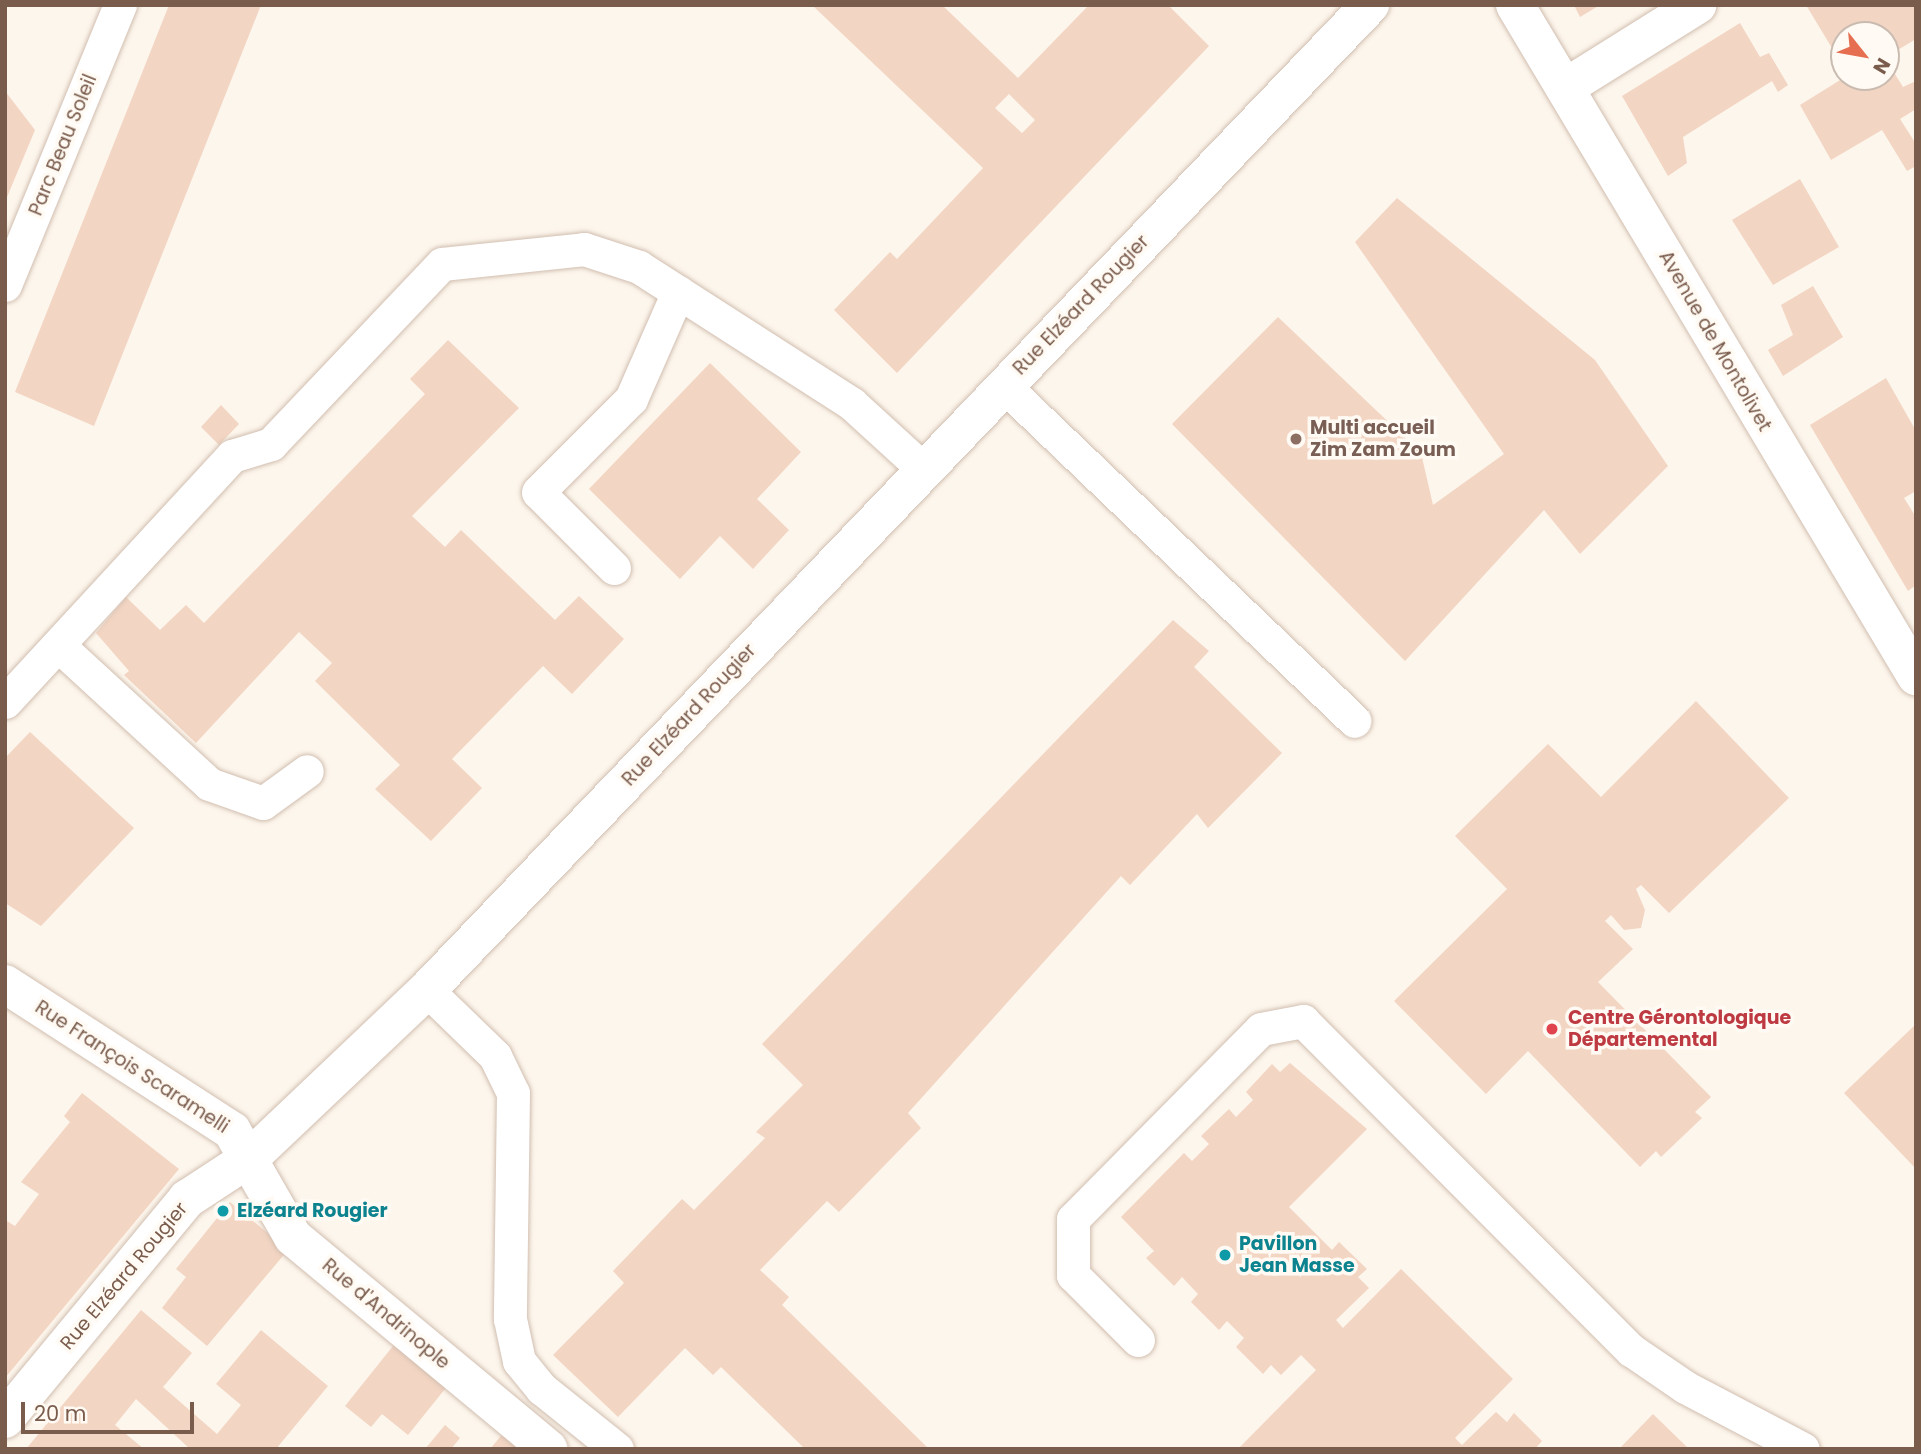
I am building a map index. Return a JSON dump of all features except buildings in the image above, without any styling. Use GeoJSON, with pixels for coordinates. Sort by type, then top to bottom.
{"type":"FeatureCollection","features":[{"type":"Feature","properties":{"kind":"street","name":"Rue Elzéard Rougier"},"geometry":{"type":"LineString","coordinates":[[5,1419],[187,1199],[251,1157],[427,990],[922,468],[1370,5]]}},
{"type":"Feature","properties":{"kind":"street","name":"Avenue de Montolivet"},"geometry":{"type":"LineString","coordinates":[[1515,5],[1916,676]]}},
{"type":"Feature","properties":{"kind":"street"},"geometry":{"type":"LineString","coordinates":[[1566,87],[1698,5]]}},
{"type":"Feature","properties":{"kind":"street","name":"Rue François Scaramelli"},"geometry":{"type":"LineString","coordinates":[[5,984],[215,1117],[251,1157]]}},
{"type":"Feature","properties":{"kind":"street","name":"Rue d'Andrinople"},"geometry":{"type":"LineString","coordinates":[[251,1157],[293,1237],[548,1449]]}},
{"type":"Feature","properties":{"kind":"lane","name":"Parc Beau Soleil"},"geometry":{"type":"LineString","coordinates":[[5,285],[120,5]]}},
{"type":"Feature","properties":{"kind":"lane"},"geometry":{"type":"LineString","coordinates":[[5,702],[232,456],[271,444],[442,264],[584,249],[639,267],[852,404],[922,468]]}},
{"type":"Feature","properties":{"kind":"lane"},"geometry":{"type":"LineString","coordinates":[[614,568],[538,492],[631,399],[678,292]]}},
{"type":"Feature","properties":{"kind":"lane"},"geometry":{"type":"LineString","coordinates":[[1003,385],[1354,721]]}},
{"type":"Feature","properties":{"kind":"lane"},"geometry":{"type":"LineString","coordinates":[[58,645],[209,784],[263,803],[307,771]]}},
{"type":"Feature","properties":{"kind":"lane"},"geometry":{"type":"LineString","coordinates":[[427,990],[495,1056],[513,1093],[510,1319],[519,1361],[542,1389],[617,1449]]}},
{"type":"Feature","properties":{"kind":"lane"},"geometry":{"type":"LineString","coordinates":[[1138,1340],[1073,1275],[1073,1219],[1261,1029],[1303,1021],[1631,1350],[1803,1449]]}},
{"type":"Feature","properties":{"kind":"place","name":"Multi accueil Zim Zam Zoum"},"geometry":{"type":"Point","coordinates":[1296,439]}},
{"type":"Feature","properties":{"kind":"place","name":"Centre Gérontologique Départemental"},"geometry":{"type":"Point","coordinates":[1552,1029]}},
{"type":"Feature","properties":{"kind":"place","name":"Elzéard Rougier"},"geometry":{"type":"Point","coordinates":[223,1211]}},
{"type":"Feature","properties":{"kind":"place","name":"Pavillon Jean Masse"},"geometry":{"type":"Point","coordinates":[1225,1255]}}]}
